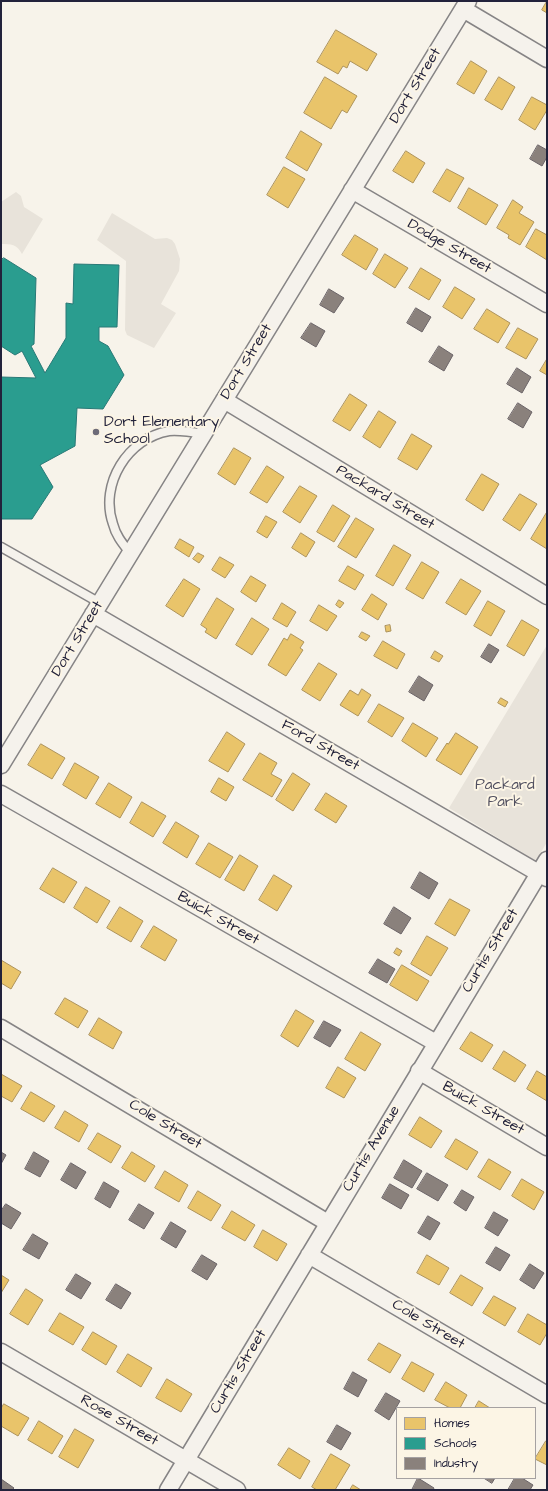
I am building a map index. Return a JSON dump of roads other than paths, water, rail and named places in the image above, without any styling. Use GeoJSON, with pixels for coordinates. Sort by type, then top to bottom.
{"type":"FeatureCollection","features":[{"type":"Feature","properties":{"kind":"street"},"geometry":{"type":"LineString","coordinates":[[465,5],[547,59]]}},
{"type":"Feature","properties":{"kind":"street","name":"Dort Street"},"geometry":{"type":"LineString","coordinates":[[1,765],[465,5]]}},
{"type":"Feature","properties":{"kind":"street","name":"Dodge Street"},"geometry":{"type":"LineString","coordinates":[[352,190],[547,304]]}},
{"type":"Feature","properties":{"kind":"street","name":"Packard Street"},"geometry":{"type":"LineString","coordinates":[[224,400],[547,596]]}},
{"type":"Feature","properties":{"kind":"street","name":"Ford Street"},"geometry":{"type":"LineString","coordinates":[[96,608],[544,870]]}},
{"type":"Feature","properties":{"kind":"street","name":"Buick Street"},"geometry":{"type":"LineString","coordinates":[[1,794],[436,1043]]}},
{"type":"Feature","properties":{"kind":"street","name":"Curtis Street"},"geometry":{"type":"LineString","coordinates":[[436,1043],[544,870]]}},
{"type":"Feature","properties":{"kind":"street","name":"Cole Street"},"geometry":{"type":"LineString","coordinates":[[1,1028],[328,1222]]}},
{"type":"Feature","properties":{"kind":"street","name":"Curtis Avenue"},"geometry":{"type":"LineString","coordinates":[[309,1255],[436,1043]]}},
{"type":"Feature","properties":{"kind":"street","name":"Buick Street"},"geometry":{"type":"LineString","coordinates":[[419,1071],[547,1146]]}},
{"type":"Feature","properties":{"kind":"street","name":"Curtis Street"},"geometry":{"type":"LineString","coordinates":[[168,1490],[309,1255]]}},
{"type":"Feature","properties":{"kind":"street","name":"Cole Street"},"geometry":{"type":"LineString","coordinates":[[309,1255],[547,1395]]}},
{"type":"Feature","properties":{"kind":"street","name":"Rose Street"},"geometry":{"type":"LineString","coordinates":[[1,1352],[237,1490]]}},
{"type":"Feature","properties":{"kind":"lane"},"geometry":{"type":"LineString","coordinates":[[130,553],[119,540],[112,524],[109,506],[110,489],[116,472],[125,458],[133,450],[152,436],[186,430],[203,434]]}},
{"type":"Feature","properties":{"kind":"lane"},"geometry":{"type":"LineString","coordinates":[[1,547],[96,608]]}},
{"type":"Feature","properties":{"kind":"place","name":"Dort Elementary School"},"geometry":{"type":"Point","coordinates":[96,432]}},
{"type":"Feature","properties":{"kind":"park label","name":"Packard Park"},"geometry":{"type":"Point","coordinates":[505,794]}}]}
